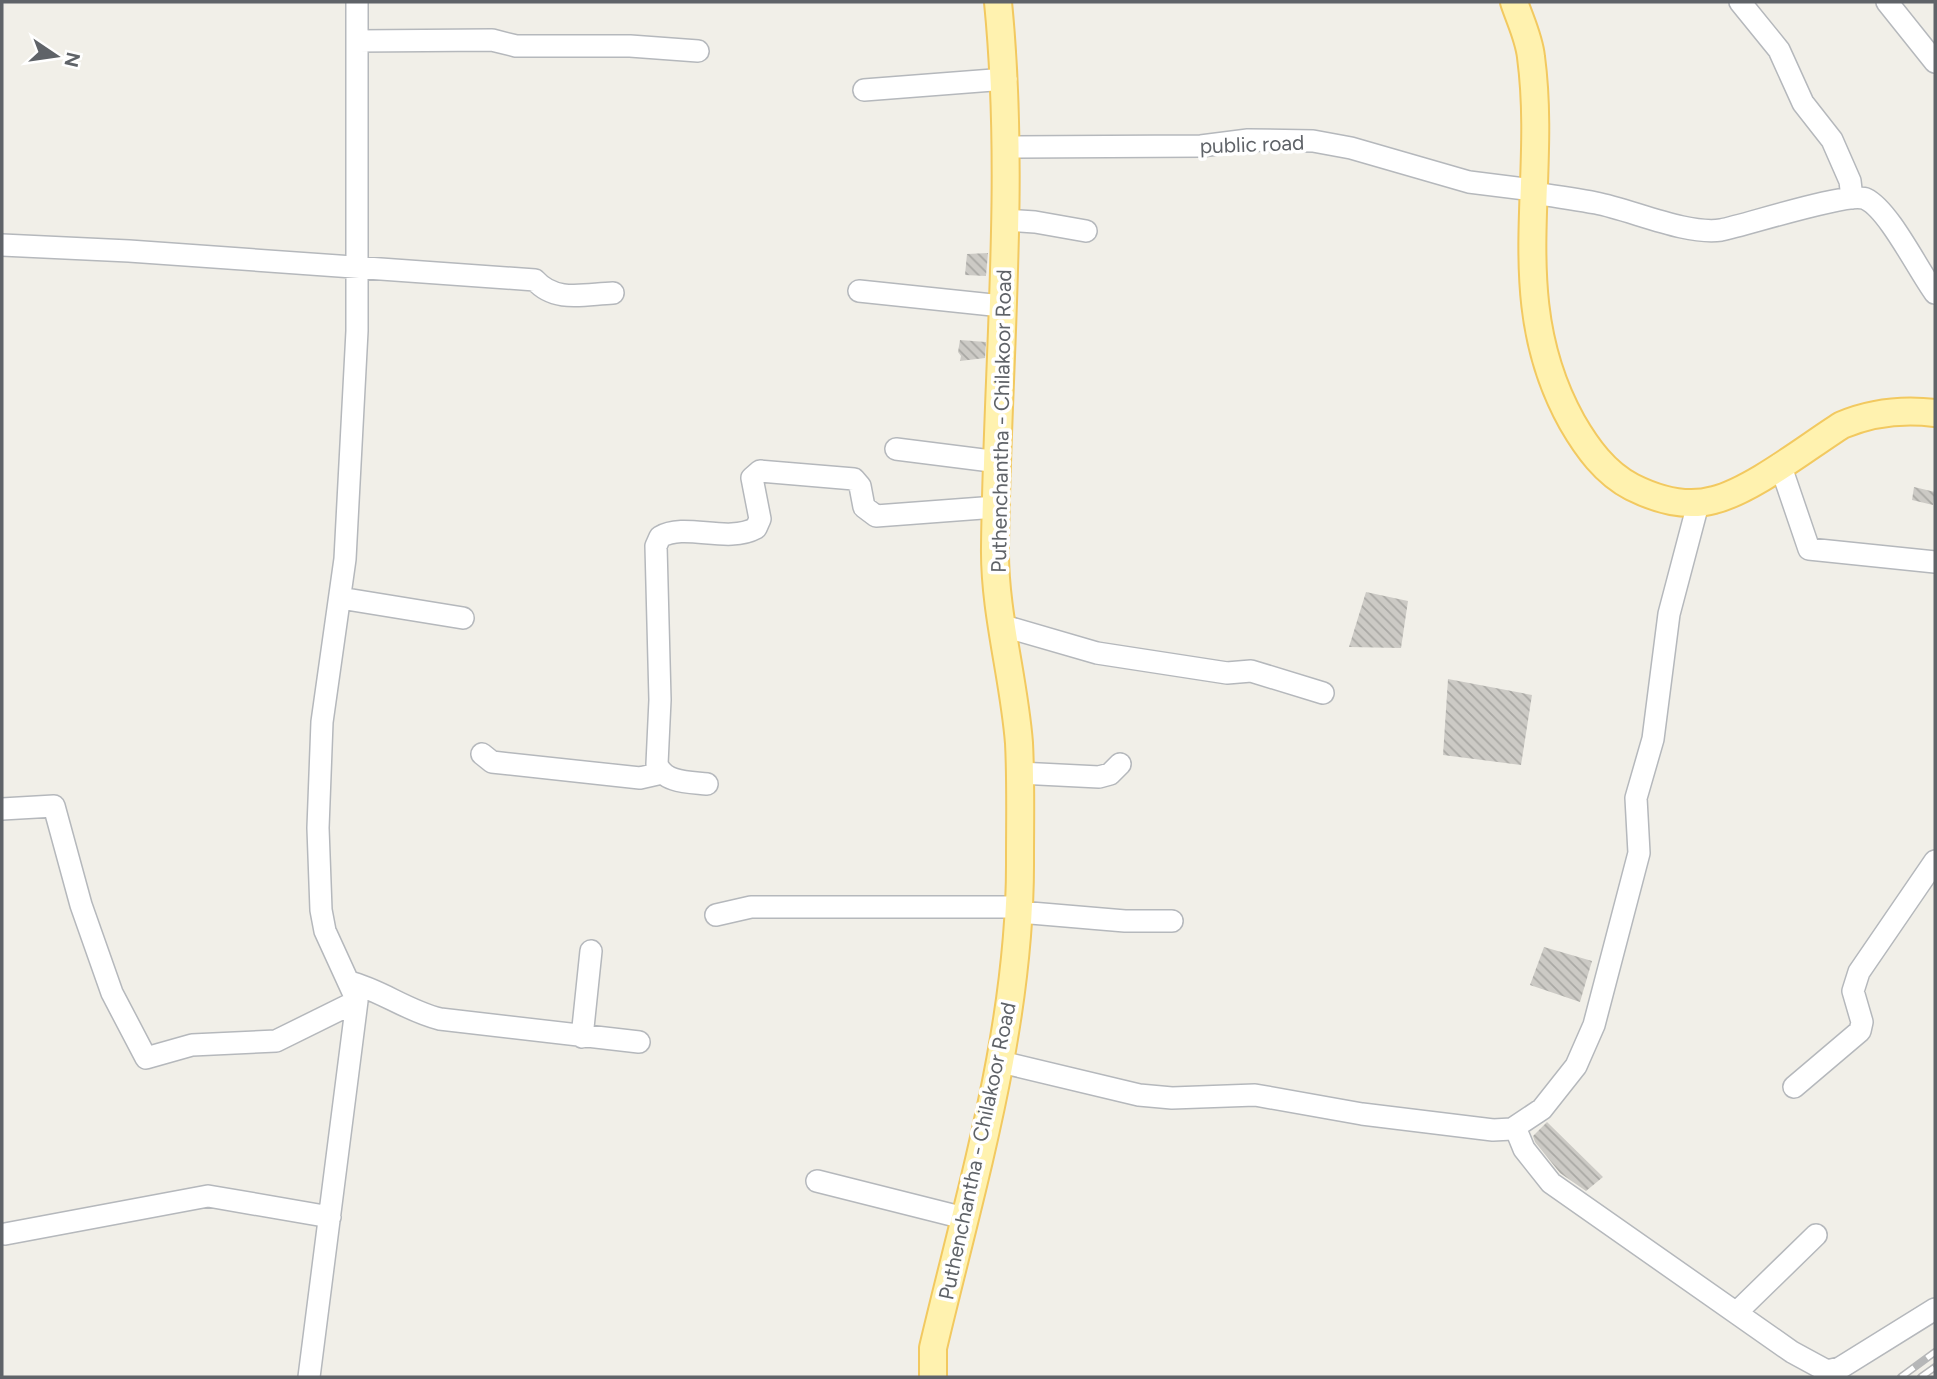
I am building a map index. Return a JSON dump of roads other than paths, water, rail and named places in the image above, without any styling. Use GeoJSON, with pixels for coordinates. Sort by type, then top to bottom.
{"type":"FeatureCollection","features":[{"type":"Feature","properties":{"kind":"main road","name":"Puthenchantha - Chilakoor Road"},"geometry":{"type":"LineString","coordinates":[[933,1377],[933,1348],[1001,1062],[1014,982],[1019,910],[1019,743],[995,552],[1007,147],[1006,79],[998,2]]}},
{"type":"Feature","properties":{"kind":"main road"},"geometry":{"type":"LineString","coordinates":[[1514,2],[1531,55],[1535,319],[1565,410],[1584,442],[1613,475],[1658,499],[1698,504],[1734,493],[1842,425],[1856,419],[1898,411],[1935,413]]}},
{"type":"Feature","properties":{"kind":"street"},"geometry":{"type":"LineString","coordinates":[[309,1377],[330,1217],[353,992],[333,952],[323,920],[318,828],[322,722],[340,598],[346,533],[357,268],[357,2]]}},
{"type":"Feature","properties":{"kind":"street"},"geometry":{"type":"LineString","coordinates":[[1740,2],[1779,50],[1803,103],[1832,140],[1850,181],[1852,198],[1866,200],[1886,219],[1935,293]]}},
{"type":"Feature","properties":{"kind":"street"},"geometry":{"type":"LineString","coordinates":[[1887,2],[1935,62]]}},
{"type":"Feature","properties":{"kind":"street"},"geometry":{"type":"LineString","coordinates":[[357,41],[492,40],[516,46],[630,46],[698,51]]}},
{"type":"Feature","properties":{"kind":"street"},"geometry":{"type":"LineString","coordinates":[[864,90],[1006,79]]}},
{"type":"Feature","properties":{"kind":"street","name":"public road"},"geometry":{"type":"LineString","coordinates":[[1007,147],[1201,146],[1248,140],[1313,141],[1351,148],[1469,182],[1596,203],[1704,230],[1763,221],[1817,204],[1852,198]]}},
{"type":"Feature","properties":{"kind":"street"},"geometry":{"type":"LineString","coordinates":[[1005,220],[1086,231]]}},
{"type":"Feature","properties":{"kind":"street"},"geometry":{"type":"LineString","coordinates":[[2,246],[129,251],[535,280],[545,292],[555,296],[612,293]]}},
{"type":"Feature","properties":{"kind":"street"},"geometry":{"type":"LineString","coordinates":[[859,291],[1002,306]]}},
{"type":"Feature","properties":{"kind":"street"},"geometry":{"type":"LineString","coordinates":[[896,449],[999,462]]}},
{"type":"Feature","properties":{"kind":"street"},"geometry":{"type":"LineString","coordinates":[[1780,464],[1809,549],[1935,562]]}},
{"type":"Feature","properties":{"kind":"street"},"geometry":{"type":"LineString","coordinates":[[707,783],[669,777],[662,773],[657,761],[660,700],[656,545],[663,535],[676,532],[729,535],[756,528],[760,519],[752,478],[760,471],[855,479],[860,485],[864,507],[876,516],[996,507]]}},
{"type":"Feature","properties":{"kind":"street"},"geometry":{"type":"LineString","coordinates":[[1001,1062],[1139,1095],[1172,1098],[1255,1095],[1423,1123],[1493,1130],[1515,1127],[1542,1109],[1586,1048],[1639,853],[1636,798],[1653,739],[1669,614],[1698,504]]}},
{"type":"Feature","properties":{"kind":"street"},"geometry":{"type":"LineString","coordinates":[[340,598],[463,618]]}},
{"type":"Feature","properties":{"kind":"street"},"geometry":{"type":"LineString","coordinates":[[1004,626],[1097,653],[1227,673],[1251,671],[1322,693]]}},
{"type":"Feature","properties":{"kind":"street"},"geometry":{"type":"LineString","coordinates":[[482,754],[492,762],[640,778],[662,773]]}},
{"type":"Feature","properties":{"kind":"street"},"geometry":{"type":"LineString","coordinates":[[1019,773],[1097,777],[1108,775],[1120,764]]}},
{"type":"Feature","properties":{"kind":"street"},"geometry":{"type":"LineString","coordinates":[[2,809],[54,806],[81,905],[112,993],[146,1058],[192,1045],[276,1041],[353,992],[372,989],[412,1010],[440,1019],[639,1042]]}},
{"type":"Feature","properties":{"kind":"street"},"geometry":{"type":"LineString","coordinates":[[1794,1087],[1860,1031],[1862,1022],[1853,991],[1859,972],[1935,861]]}},
{"type":"Feature","properties":{"kind":"street"},"geometry":{"type":"LineString","coordinates":[[716,915],[751,907],[1019,910],[1125,922],[1172,921]]}},
{"type":"Feature","properties":{"kind":"street"},"geometry":{"type":"LineString","coordinates":[[582,1037],[591,951]]}},
{"type":"Feature","properties":{"kind":"street"},"geometry":{"type":"LineString","coordinates":[[1515,1127],[1524,1149],[1551,1183],[1827,1374],[1935,1309]]}},
{"type":"Feature","properties":{"kind":"street"},"geometry":{"type":"LineString","coordinates":[[817,1181],[964,1217]]}},
{"type":"Feature","properties":{"kind":"street"},"geometry":{"type":"LineString","coordinates":[[5,1234],[208,1196],[330,1217]]}},
{"type":"Feature","properties":{"kind":"street"},"geometry":{"type":"LineString","coordinates":[[1737,1312],[1816,1236]]}},
{"type":"Feature","properties":{"kind":"railway"},"geometry":{"type":"LineString","coordinates":[[1901,1377],[1935,1352]]}},
{"type":"Feature","properties":{"kind":"railway"},"geometry":{"type":"LineString","coordinates":[[1921,1377],[1935,1367]]}}]}
